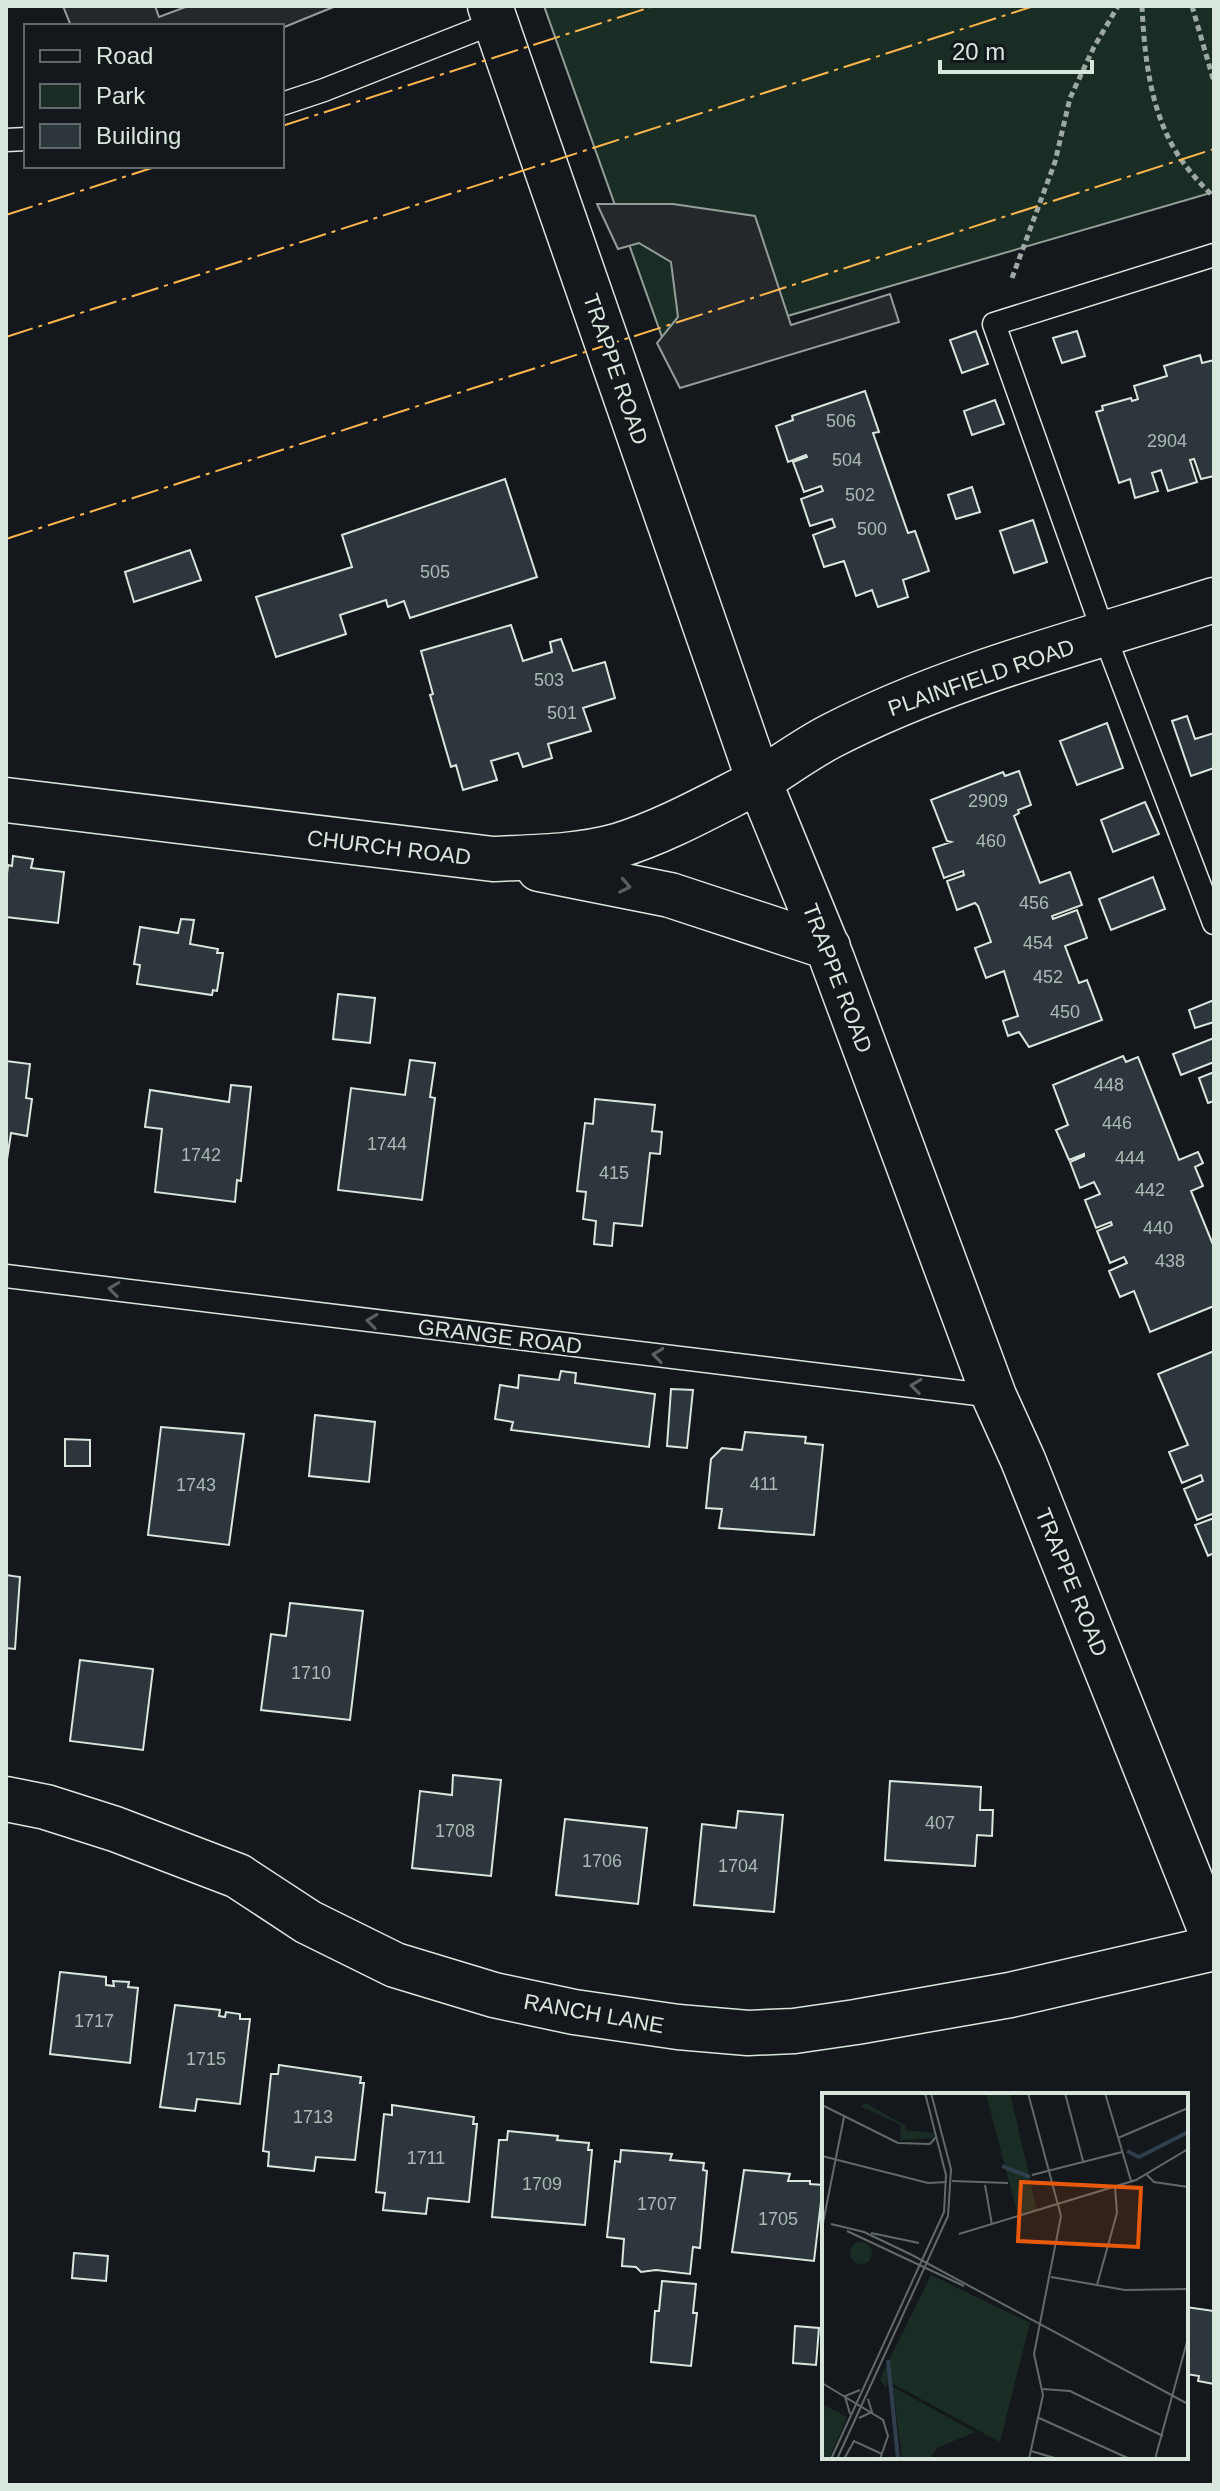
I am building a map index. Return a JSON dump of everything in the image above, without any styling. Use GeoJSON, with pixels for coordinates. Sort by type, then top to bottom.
{"type":"FeatureCollection","features":[{"type":"Feature","properties":{"kind":"street","name":"TRAPPE ROAD"},"geometry":{"type":"LineString","coordinates":[[493,14],[759,781],[828,947],[994,1396],[1023,1460],[1214,1939]]}},
{"type":"Feature","properties":{"kind":"street","name":"PLAINFIELD ROAD"},"geometry":{"type":"LineString","coordinates":[[759,781],[828,737],[946,685],[1214,600]]}},
{"type":"Feature","properties":{"kind":"street","name":"CHURCH ROAD"},"geometry":{"type":"LineString","coordinates":[[6,800],[493,859],[563,856],[617,846],[671,825],[759,781]]}},
{"type":"Feature","properties":{"kind":"street"},"geometry":{"type":"LineString","coordinates":[[493,859],[670,895],[828,947]]}},
{"type":"Feature","properties":{"kind":"street","name":"RANCH LANE"},"geometry":{"type":"LineString","coordinates":[[6,1799],[46,1807],[115,1829],[238,1876],[308,1922],[395,1965],[507,1998],[574,2012],[678,2027],[748,2033],[794,2031],[856,2022],[1010,1995],[1214,1948]]}},
{"type":"Feature","properties":{"kind":"lane"},"geometry":{"type":"LineString","coordinates":[[284,103],[324,90],[493,14]]}},
{"type":"Feature","properties":{"kind":"lane"},"geometry":{"type":"LineString","coordinates":[[1214,255],[994,324],[1104,634],[1214,923]]}},
{"type":"Feature","properties":{"kind":"lane","name":"GRANGE ROAD"},"geometry":{"type":"LineString","coordinates":[[6,1276],[994,1396]]}},
{"type":"Feature","properties":{"kind":"path"},"geometry":{"type":"LineString","coordinates":[[994,324],[1055,162],[1070,98],[1118,6]]}},
{"type":"Feature","properties":{"kind":"path"},"geometry":{"type":"LineString","coordinates":[[1142,6],[1143,36],[1153,96],[1169,140],[1199,182],[1214,197]]}},
{"type":"Feature","properties":{"kind":"path"},"geometry":{"type":"LineString","coordinates":[[1192,6],[1214,82]]}},
{"type":"Feature","properties":{"kind":"green space"},"geometry":{"type":"Polygon","coordinates":[[[544,6],[1214,6],[1214,192],[667,351],[544,6]]]}},
{"type":"Feature","properties":{"kind":"shaded area"},"geometry":{"type":"Polygon","coordinates":[[[63,6],[155,6],[159,17],[188,6],[336,6],[284,27],[284,24],[70,24],[63,6]]]}},
{"type":"Feature","properties":{"kind":"shaded area"},"geometry":{"type":"Polygon","coordinates":[[[597,204],[673,204],[755,216],[791,325],[890,294],[899,322],[680,388],[657,343],[678,317],[671,262],[639,243],[618,249],[597,204]]]}},
{"type":"Feature","properties":{"kind":"building"},"geometry":{"type":"Polygon","coordinates":[[[976,331],[988,364],[962,373],[950,340],[976,331]]]}},
{"type":"Feature","properties":{"kind":"building"},"geometry":{"type":"Polygon","coordinates":[[[1077,331],[1085,356],[1062,363],[1053,338],[1077,331]]]}},
{"type":"Feature","properties":{"kind":"building"},"geometry":{"type":"Polygon","coordinates":[[[1200,355],[1202,363],[1214,360],[1214,476],[1201,479],[1194,459],[1190,460],[1197,482],[1168,491],[1161,470],[1152,473],[1158,491],[1135,498],[1130,479],[1119,483],[1096,412],[1103,410],[1102,406],[1138,399],[1134,386],[1167,376],[1164,366],[1200,355]]]}},
{"type":"Feature","properties":{"kind":"building"},"geometry":{"type":"Polygon","coordinates":[[[865,391],[879,432],[873,433],[908,533],[915,531],[929,571],[903,580],[908,597],[878,607],[872,590],[856,596],[844,561],[824,567],[813,535],[835,527],[832,519],[810,526],[801,499],[823,491],[821,486],[804,492],[793,462],[807,457],[788,462],[776,426],[793,420],[792,416],[865,391]]]}},
{"type":"Feature","properties":{"kind":"building"},"geometry":{"type":"Polygon","coordinates":[[[995,400],[1004,424],[972,435],[964,411],[995,400]]]}},
{"type":"Feature","properties":{"kind":"building"},"geometry":{"type":"Polygon","coordinates":[[[505,479],[537,577],[410,618],[404,601],[388,607],[386,600],[340,615],[346,634],[276,657],[256,597],[352,567],[342,535],[505,479]]]}},
{"type":"Feature","properties":{"kind":"building"},"geometry":{"type":"Polygon","coordinates":[[[972,487],[980,512],[956,519],[948,495],[972,487]]]}},
{"type":"Feature","properties":{"kind":"building"},"geometry":{"type":"Polygon","coordinates":[[[1033,520],[1047,562],[1014,573],[1000,531],[1033,520]]]}},
{"type":"Feature","properties":{"kind":"building"},"geometry":{"type":"Polygon","coordinates":[[[190,550],[201,580],[134,602],[125,572],[190,550]]]}},
{"type":"Feature","properties":{"kind":"building"},"geometry":{"type":"Polygon","coordinates":[[[511,625],[523,661],[552,652],[550,642],[561,639],[573,671],[605,662],[615,698],[583,708],[591,731],[548,744],[552,758],[523,767],[518,753],[491,761],[497,780],[463,790],[456,765],[451,767],[421,651],[511,625]]]}},
{"type":"Feature","properties":{"kind":"building"},"geometry":{"type":"Polygon","coordinates":[[[1187,716],[1195,739],[1214,733],[1214,768],[1191,776],[1172,721],[1187,716]]]}},
{"type":"Feature","properties":{"kind":"building"},"geometry":{"type":"Polygon","coordinates":[[[1107,723],[1123,768],[1077,785],[1060,741],[1107,723]]]}},
{"type":"Feature","properties":{"kind":"building"},"geometry":{"type":"Polygon","coordinates":[[[1019,771],[1031,805],[1018,810],[1019,813],[1014,816],[1040,883],[1070,872],[1082,905],[1052,916],[1053,919],[1077,910],[1087,938],[1065,946],[1079,983],[1087,980],[1102,1020],[1029,1047],[1019,1032],[1008,1036],[1003,1021],[1018,1016],[1004,971],[986,978],[975,948],[991,942],[978,906],[975,903],[957,910],[947,881],[964,875],[963,871],[944,878],[933,848],[951,842],[947,841],[931,800],[1003,772],[1005,776],[1019,771]]]}},
{"type":"Feature","properties":{"kind":"building"},"geometry":{"type":"Polygon","coordinates":[[[1145,802],[1159,834],[1113,852],[1101,820],[1145,802]]]}},
{"type":"Feature","properties":{"kind":"building"},"geometry":{"type":"Polygon","coordinates":[[[13,856],[33,859],[31,868],[64,872],[58,923],[6,917],[8,865],[12,866],[13,856]]]}},
{"type":"Feature","properties":{"kind":"building"},"geometry":{"type":"Polygon","coordinates":[[[1153,877],[1165,909],[1111,930],[1099,899],[1153,877]]]}},
{"type":"Feature","properties":{"kind":"building"},"geometry":{"type":"Polygon","coordinates":[[[181,919],[194,920],[190,944],[218,949],[217,953],[223,953],[217,991],[213,990],[212,995],[137,984],[140,965],[134,964],[140,927],[178,933],[181,919]]]}},
{"type":"Feature","properties":{"kind":"building"},"geometry":{"type":"Polygon","coordinates":[[[338,994],[375,998],[370,1043],[333,1039],[338,994]]]}},
{"type":"Feature","properties":{"kind":"building"},"geometry":{"type":"Polygon","coordinates":[[[1214,1000],[1214,1022],[1195,1028],[1189,1010],[1214,1000]]]}},
{"type":"Feature","properties":{"kind":"building"},"geometry":{"type":"Polygon","coordinates":[[[1214,1038],[1214,1062],[1181,1075],[1173,1054],[1214,1038]]]}},
{"type":"Feature","properties":{"kind":"building"},"geometry":{"type":"Polygon","coordinates":[[[1123,1056],[1126,1062],[1138,1057],[1179,1160],[1198,1152],[1203,1163],[1195,1167],[1203,1186],[1191,1191],[1214,1247],[1214,1306],[1150,1332],[1134,1291],[1120,1297],[1109,1271],[1127,1263],[1124,1257],[1110,1263],[1097,1231],[1112,1225],[1111,1222],[1096,1228],[1085,1200],[1100,1194],[1094,1182],[1080,1188],[1070,1162],[1084,1154],[1069,1160],[1056,1130],[1068,1125],[1053,1085],[1123,1056]]]}},
{"type":"Feature","properties":{"kind":"building"},"geometry":{"type":"Polygon","coordinates":[[[410,1060],[435,1063],[430,1097],[435,1098],[422,1200],[338,1190],[351,1088],[405,1095],[410,1060]]]}},
{"type":"Feature","properties":{"kind":"building"},"geometry":{"type":"Polygon","coordinates":[[[6,1061],[30,1064],[26,1098],[32,1099],[27,1136],[11,1133],[6,1166],[6,1061]]]}},
{"type":"Feature","properties":{"kind":"building"},"geometry":{"type":"Polygon","coordinates":[[[1214,1072],[1214,1101],[1208,1103],[1199,1078],[1214,1072]]]}},
{"type":"Feature","properties":{"kind":"building"},"geometry":{"type":"Polygon","coordinates":[[[231,1085],[251,1087],[241,1181],[237,1180],[235,1202],[155,1192],[162,1129],[145,1127],[150,1090],[229,1102],[231,1085]]]}},
{"type":"Feature","properties":{"kind":"building"},"geometry":{"type":"Polygon","coordinates":[[[595,1099],[655,1105],[652,1131],[662,1132],[660,1154],[650,1153],[642,1226],[614,1223],[612,1246],[594,1244],[596,1221],[583,1219],[586,1192],[577,1191],[585,1123],[593,1124],[595,1099]]]}},
{"type":"Feature","properties":{"kind":"building"},"geometry":{"type":"Polygon","coordinates":[[[1214,1351],[1214,1517],[1212,1514],[1197,1520],[1184,1489],[1203,1481],[1201,1475],[1182,1483],[1169,1452],[1188,1445],[1158,1374],[1214,1351]]]}},
{"type":"Feature","properties":{"kind":"building"},"geometry":{"type":"Polygon","coordinates":[[[561,1371],[576,1373],[575,1383],[655,1394],[649,1447],[511,1430],[513,1422],[495,1419],[500,1385],[518,1388],[519,1375],[559,1380],[561,1371]]]}},
{"type":"Feature","properties":{"kind":"building"},"geometry":{"type":"Polygon","coordinates":[[[671,1389],[693,1390],[687,1448],[667,1446],[671,1389]]]}},
{"type":"Feature","properties":{"kind":"building"},"geometry":{"type":"Polygon","coordinates":[[[315,1415],[375,1422],[369,1482],[309,1476],[315,1415]]]}},
{"type":"Feature","properties":{"kind":"building"},"geometry":{"type":"Polygon","coordinates":[[[161,1427],[244,1434],[229,1545],[148,1535],[161,1427]]]}},
{"type":"Feature","properties":{"kind":"building"},"geometry":{"type":"Polygon","coordinates":[[[745,1432],[806,1437],[805,1443],[823,1445],[814,1535],[719,1528],[722,1509],[706,1508],[711,1459],[722,1448],[742,1450],[745,1432]]]}},
{"type":"Feature","properties":{"kind":"building"},"geometry":{"type":"Polygon","coordinates":[[[65,1439],[90,1440],[90,1466],[65,1466],[65,1439]]]}},
{"type":"Feature","properties":{"kind":"building"},"geometry":{"type":"Polygon","coordinates":[[[1214,1518],[1214,1553],[1208,1556],[1195,1525],[1214,1518]]]}},
{"type":"Feature","properties":{"kind":"building"},"geometry":{"type":"Polygon","coordinates":[[[6,1575],[20,1577],[15,1649],[6,1648],[6,1575]]]}},
{"type":"Feature","properties":{"kind":"building"},"geometry":{"type":"Polygon","coordinates":[[[290,1603],[363,1611],[350,1720],[261,1710],[271,1634],[286,1636],[290,1603]]]}},
{"type":"Feature","properties":{"kind":"building"},"geometry":{"type":"Polygon","coordinates":[[[80,1660],[153,1669],[143,1750],[70,1741],[80,1660]]]}},
{"type":"Feature","properties":{"kind":"building"},"geometry":{"type":"Polygon","coordinates":[[[453,1775],[501,1780],[491,1876],[412,1868],[420,1791],[452,1795],[453,1775]]]}},
{"type":"Feature","properties":{"kind":"building"},"geometry":{"type":"Polygon","coordinates":[[[890,1781],[981,1787],[980,1810],[993,1810],[992,1836],[977,1835],[975,1866],[885,1860],[890,1781]]]}},
{"type":"Feature","properties":{"kind":"building"},"geometry":{"type":"Polygon","coordinates":[[[738,1811],[783,1815],[774,1912],[694,1905],[702,1824],[736,1828],[738,1811]]]}},
{"type":"Feature","properties":{"kind":"building"},"geometry":{"type":"Polygon","coordinates":[[[565,1819],[647,1828],[638,1904],[556,1895],[565,1819]]]}},
{"type":"Feature","properties":{"kind":"building"},"geometry":{"type":"Polygon","coordinates":[[[60,1972],[106,1977],[106,1985],[114,1986],[113,1981],[129,1982],[128,1987],[138,1988],[130,2063],[50,2054],[60,1972]]]}},
{"type":"Feature","properties":{"kind":"building"},"geometry":{"type":"Polygon","coordinates":[[[175,2005],[220,2010],[219,2016],[225,2017],[226,2012],[240,2014],[240,2019],[250,2019],[240,2104],[197,2099],[195,2111],[160,2107],[175,2005]]]}},
{"type":"Feature","properties":{"kind":"building"},"geometry":{"type":"Polygon","coordinates":[[[279,2065],[361,2077],[360,2083],[364,2083],[355,2160],[316,2157],[314,2171],[268,2166],[269,2152],[263,2151],[271,2074],[278,2074],[279,2065]]]}},
{"type":"Feature","properties":{"kind":"building"},"geometry":{"type":"Polygon","coordinates":[[[392,2105],[474,2117],[473,2124],[477,2124],[469,2202],[428,2198],[426,2214],[383,2210],[385,2193],[376,2192],[384,2114],[392,2115],[392,2105]]]}},
{"type":"Feature","properties":{"kind":"building"},"geometry":{"type":"Polygon","coordinates":[[[508,2131],[589,2143],[588,2150],[592,2150],[585,2225],[492,2217],[499,2140],[507,2140],[508,2131]]]}},
{"type":"Feature","properties":{"kind":"building"},"geometry":{"type":"Polygon","coordinates":[[[621,2150],[672,2154],[670,2160],[704,2163],[703,2170],[707,2171],[700,2248],[693,2247],[690,2274],[656,2270],[641,2272],[636,2267],[622,2266],[624,2239],[607,2237],[615,2161],[620,2162],[621,2150]]]}},
{"type":"Feature","properties":{"kind":"building"},"geometry":{"type":"Polygon","coordinates":[[[744,2170],[790,2174],[788,2181],[810,2181],[810,2184],[822,2185],[814,2261],[732,2252],[744,2170]]]}},
{"type":"Feature","properties":{"kind":"building"},"geometry":{"type":"Polygon","coordinates":[[[74,2253],[108,2256],[106,2281],[72,2278],[74,2253]]]}},
{"type":"Feature","properties":{"kind":"building"},"geometry":{"type":"Polygon","coordinates":[[[662,2281],[696,2284],[693,2313],[697,2313],[691,2366],[651,2362],[655,2311],[659,2311],[662,2281]]]}},
{"type":"Feature","properties":{"kind":"building"},"geometry":{"type":"Polygon","coordinates":[[[1188,2307],[1214,2311],[1214,2384],[1198,2381],[1199,2376],[1188,2374],[1188,2307]]]}},
{"type":"Feature","properties":{"kind":"building"},"geometry":{"type":"Polygon","coordinates":[[[795,2326],[819,2328],[816,2365],[793,2363],[795,2326]]]}},
{"type":"Feature","properties":{"kind":"power"},"geometry":{"type":"LineString","coordinates":[[284,125],[654,6]]}},
{"type":"Feature","properties":{"kind":"power"},"geometry":{"type":"LineString","coordinates":[[6,337],[1034,6]]}},
{"type":"Feature","properties":{"kind":"power"},"geometry":{"type":"LineString","coordinates":[[6,539],[1214,149]]}},
{"type":"Feature","properties":{"kind":"power"},"geometry":{"type":"LineString","coordinates":[[6,215],[152,168]]}}]}
